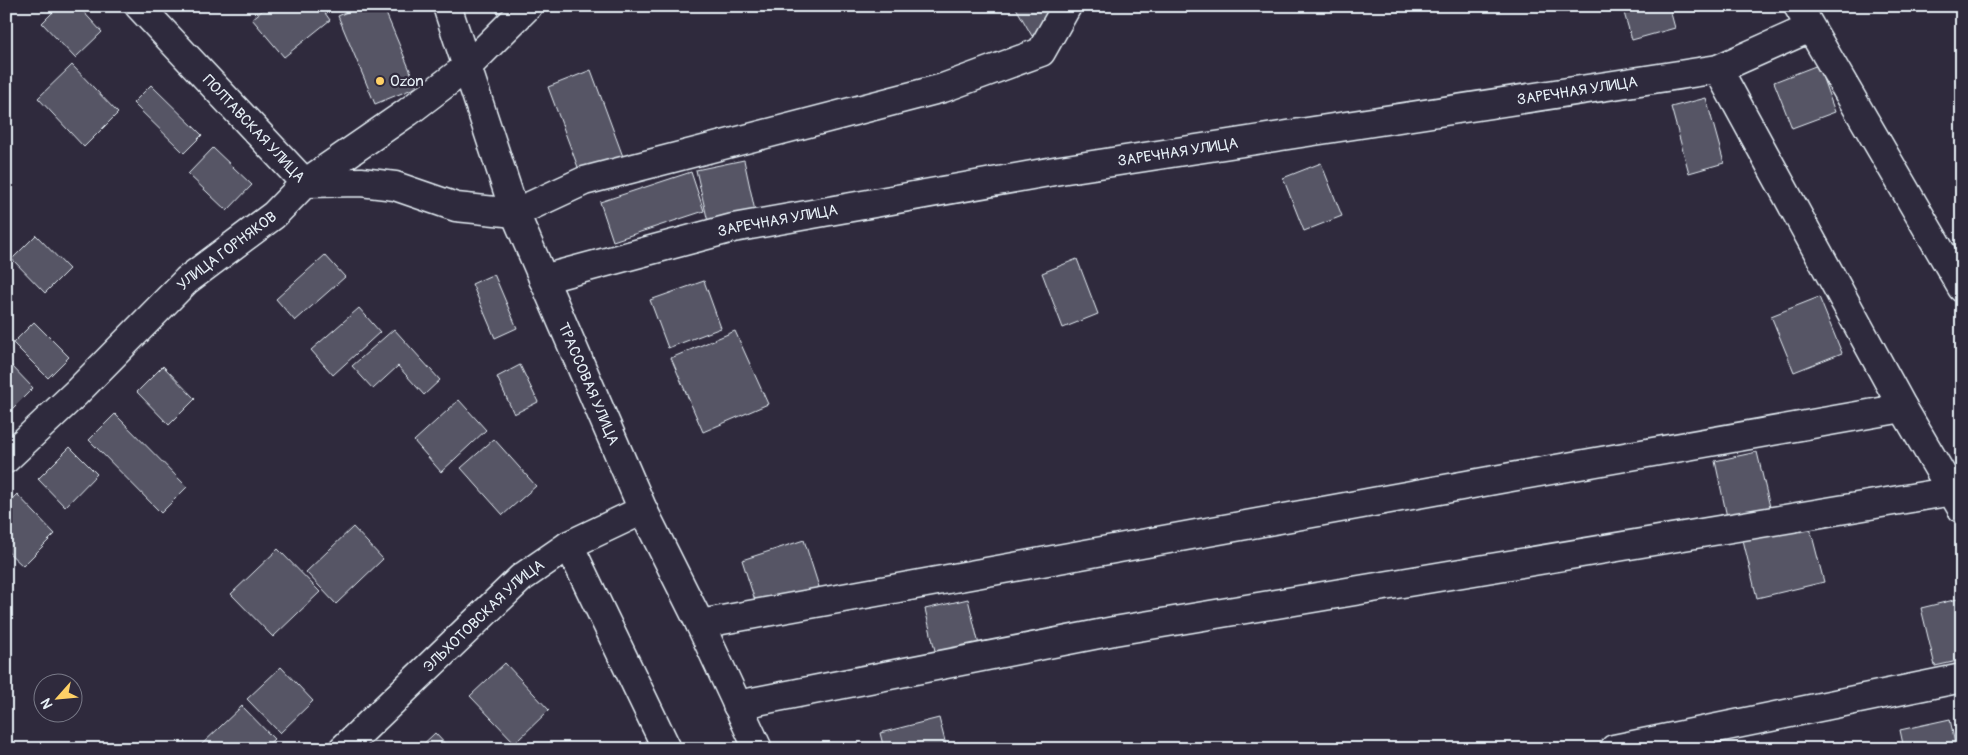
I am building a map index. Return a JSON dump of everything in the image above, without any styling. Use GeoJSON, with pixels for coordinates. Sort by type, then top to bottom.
{"type":"FeatureCollection","features":[{"type":"Feature","properties":{"kind":"street","name":"ПОЛТАВСКАЯ УЛИЦА"},"geometry":{"type":"LineString","coordinates":[[138,6],[306,183],[361,182],[395,186],[456,207],[515,212]]}},
{"type":"Feature","properties":{"kind":"street","name":"ТРАССОВАЯ УЛИЦА"},"geometry":{"type":"LineString","coordinates":[[447,6],[515,212],[542,279],[643,510],[700,624],[758,749]]}},
{"type":"Feature","properties":{"kind":"street","name":"УЛИЦА ГОРНЯКОВ"},"geometry":{"type":"LineString","coordinates":[[6,459],[76,393],[187,280],[274,215],[306,183],[408,112],[467,67],[528,6]]}},
{"type":"Feature","properties":{"kind":"street"},"geometry":{"type":"LineString","coordinates":[[515,212],[584,181],[943,88],[1041,52],[1067,6]]}},
{"type":"Feature","properties":{"kind":"street"},"geometry":{"type":"LineString","coordinates":[[1804,17],[1962,288]]}},
{"type":"Feature","properties":{"kind":"street","name":"ЗАРЕЧНАЯ УЛИЦА"},"geometry":{"type":"LineString","coordinates":[[542,279],[743,226],[1060,170],[1718,69],[1804,17]]}},
{"type":"Feature","properties":{"kind":"street"},"geometry":{"type":"LineString","coordinates":[[737,706],[1114,631],[1957,500],[1903,408],[1718,69]]}},
{"type":"Feature","properties":{"kind":"street"},"geometry":{"type":"LineString","coordinates":[[700,624],[1490,480],[1903,408]]}},
{"type":"Feature","properties":{"kind":"street","name":"ЭЛЬХОТОВСКАЯ УЛИЦА"},"geometry":{"type":"LineString","coordinates":[[343,749],[521,578],[569,545],[643,510]]}},
{"type":"Feature","properties":{"kind":"street"},"geometry":{"type":"LineString","coordinates":[[569,545],[666,749]]}},
{"type":"Feature","properties":{"kind":"street"},"geometry":{"type":"LineString","coordinates":[[1614,749],[1962,678]]}},
{"type":"Feature","properties":{"kind":"building"},"geometry":{"type":"Polygon","coordinates":[[[59,6],[78,6],[102,32],[75,58],[42,23],[59,6]]]}},
{"type":"Feature","properties":{"kind":"building"},"geometry":{"type":"Polygon","coordinates":[[[268,6],[320,6],[330,20],[284,57],[252,19],[268,6]]]}},
{"type":"Feature","properties":{"kind":"building"},"geometry":{"type":"Polygon","coordinates":[[[361,6],[383,6],[417,87],[375,104],[338,16],[361,6]]]}},
{"type":"Feature","properties":{"kind":"building"},"geometry":{"type":"Polygon","coordinates":[[[495,6],[512,6],[498,15],[495,6]]]}},
{"type":"Feature","properties":{"kind":"building"},"geometry":{"type":"Polygon","coordinates":[[[1015,6],[1064,6],[1069,14],[1032,36],[1015,6]]]}},
{"type":"Feature","properties":{"kind":"building"},"geometry":{"type":"Polygon","coordinates":[[[1622,6],[1669,6],[1675,28],[1632,40],[1622,6]]]}},
{"type":"Feature","properties":{"kind":"building"},"geometry":{"type":"Polygon","coordinates":[[[72,65],[118,113],[84,147],[38,98],[72,65]]]}},
{"type":"Feature","properties":{"kind":"building"},"geometry":{"type":"Polygon","coordinates":[[[1818,65],[1835,112],[1792,128],[1774,82],[1818,65]]]}},
{"type":"Feature","properties":{"kind":"building"},"geometry":{"type":"Polygon","coordinates":[[[591,70],[625,162],[582,178],[548,87],[591,70]]]}},
{"type":"Feature","properties":{"kind":"building"},"geometry":{"type":"Polygon","coordinates":[[[151,85],[202,135],[184,153],[133,103],[151,85]]]}},
{"type":"Feature","properties":{"kind":"building"},"geometry":{"type":"Polygon","coordinates":[[[1706,98],[1724,163],[1689,173],[1671,107],[1706,98]]]}},
{"type":"Feature","properties":{"kind":"building"},"geometry":{"type":"Polygon","coordinates":[[[213,148],[252,185],[227,211],[188,174],[213,148]]]}},
{"type":"Feature","properties":{"kind":"building"},"geometry":{"type":"Polygon","coordinates":[[[744,160],[755,211],[708,222],[696,170],[744,160]]]}},
{"type":"Feature","properties":{"kind":"building"},"geometry":{"type":"Polygon","coordinates":[[[1321,163],[1342,216],[1304,231],[1283,178],[1321,163]]]}},
{"type":"Feature","properties":{"kind":"building"},"geometry":{"type":"Polygon","coordinates":[[[691,172],[704,211],[613,241],[600,202],[691,172]]]}},
{"type":"Feature","properties":{"kind":"building"},"geometry":{"type":"Polygon","coordinates":[[[36,235],[69,269],[45,293],[12,259],[36,235]]]}},
{"type":"Feature","properties":{"kind":"building"},"geometry":{"type":"Polygon","coordinates":[[[325,255],[345,277],[295,321],[276,299],[325,255]]]}},
{"type":"Feature","properties":{"kind":"building"},"geometry":{"type":"Polygon","coordinates":[[[1077,259],[1098,314],[1063,328],[1042,273],[1077,259]]]}},
{"type":"Feature","properties":{"kind":"building"},"geometry":{"type":"Polygon","coordinates":[[[494,274],[517,328],[495,338],[472,284],[494,274]]]}},
{"type":"Feature","properties":{"kind":"building"},"geometry":{"type":"Polygon","coordinates":[[[704,281],[721,328],[668,348],[650,300],[704,281]]]}},
{"type":"Feature","properties":{"kind":"building"},"geometry":{"type":"Polygon","coordinates":[[[1819,297],[1842,353],[1794,372],[1771,316],[1819,297]]]}},
{"type":"Feature","properties":{"kind":"building"},"geometry":{"type":"Polygon","coordinates":[[[359,308],[380,332],[333,375],[311,350],[359,308]]]}},
{"type":"Feature","properties":{"kind":"building"},"geometry":{"type":"Polygon","coordinates":[[[34,322],[69,357],[48,378],[13,343],[34,322]]]}},
{"type":"Feature","properties":{"kind":"building"},"geometry":{"type":"Polygon","coordinates":[[[394,329],[440,380],[424,395],[398,366],[373,389],[352,366],[394,329]]]}},
{"type":"Feature","properties":{"kind":"building"},"geometry":{"type":"Polygon","coordinates":[[[735,331],[768,404],[703,432],[671,358],[735,331]]]}},
{"type":"Feature","properties":{"kind":"building"},"geometry":{"type":"Polygon","coordinates":[[[11,365],[33,388],[6,415],[6,370],[11,365]]]}},
{"type":"Feature","properties":{"kind":"building"},"geometry":{"type":"Polygon","coordinates":[[[520,365],[538,402],[514,414],[497,377],[520,365]]]}},
{"type":"Feature","properties":{"kind":"building"},"geometry":{"type":"Polygon","coordinates":[[[163,366],[195,399],[169,425],[137,392],[163,366]]]}},
{"type":"Feature","properties":{"kind":"building"},"geometry":{"type":"Polygon","coordinates":[[[459,400],[486,430],[441,472],[414,441],[459,400]]]}},
{"type":"Feature","properties":{"kind":"building"},"geometry":{"type":"Polygon","coordinates":[[[115,414],[187,487],[161,513],[89,440],[115,414]]]}},
{"type":"Feature","properties":{"kind":"building"},"geometry":{"type":"Polygon","coordinates":[[[494,439],[536,486],[503,515],[461,468],[494,439]]]}},
{"type":"Feature","properties":{"kind":"building"},"geometry":{"type":"Polygon","coordinates":[[[70,447],[97,474],[65,507],[38,479],[70,447]]]}},
{"type":"Feature","properties":{"kind":"building"},"geometry":{"type":"Polygon","coordinates":[[[1757,452],[1770,507],[1727,517],[1715,461],[1757,452]]]}},
{"type":"Feature","properties":{"kind":"building"},"geometry":{"type":"Polygon","coordinates":[[[17,494],[55,534],[23,566],[6,550],[6,505],[17,494]]]}},
{"type":"Feature","properties":{"kind":"building"},"geometry":{"type":"Polygon","coordinates":[[[1809,524],[1824,582],[1757,598],[1743,540],[1809,524]]]}},
{"type":"Feature","properties":{"kind":"building"},"geometry":{"type":"Polygon","coordinates":[[[353,527],[383,559],[336,604],[306,572],[353,527]]]}},
{"type":"Feature","properties":{"kind":"building"},"geometry":{"type":"Polygon","coordinates":[[[804,540],[820,590],[758,610],[742,560],[804,540]]]}},
{"type":"Feature","properties":{"kind":"building"},"geometry":{"type":"Polygon","coordinates":[[[278,549],[320,592],[273,637],[231,594],[278,549]]]}},
{"type":"Feature","properties":{"kind":"building"},"geometry":{"type":"Polygon","coordinates":[[[1962,598],[1962,660],[1935,666],[1921,608],[1962,598]]]}},
{"type":"Feature","properties":{"kind":"building"},"geometry":{"type":"Polygon","coordinates":[[[968,599],[980,649],[937,659],[925,609],[968,599]]]}},
{"type":"Feature","properties":{"kind":"building"},"geometry":{"type":"Polygon","coordinates":[[[505,663],[549,710],[515,743],[470,696],[505,663]]]}},
{"type":"Feature","properties":{"kind":"building"},"geometry":{"type":"Polygon","coordinates":[[[281,667],[313,701],[280,733],[247,699],[281,667]]]}},
{"type":"Feature","properties":{"kind":"building"},"geometry":{"type":"Polygon","coordinates":[[[242,706],[274,739],[263,749],[201,749],[199,747],[242,706]]]}},
{"type":"Feature","properties":{"kind":"building"},"geometry":{"type":"Polygon","coordinates":[[[939,718],[947,749],[884,749],[880,733],[939,718]]]}},
{"type":"Feature","properties":{"kind":"building"},"geometry":{"type":"Polygon","coordinates":[[[1950,719],[1956,749],[1904,749],[1900,730],[1950,719]]]}},
{"type":"Feature","properties":{"kind":"building"},"geometry":{"type":"Polygon","coordinates":[[[435,733],[450,749],[418,749],[435,733]]]}},
{"type":"Feature","properties":{"kind":"place","name":"Ozon"},"geometry":{"type":"Point","coordinates":[380,81]}}]}
